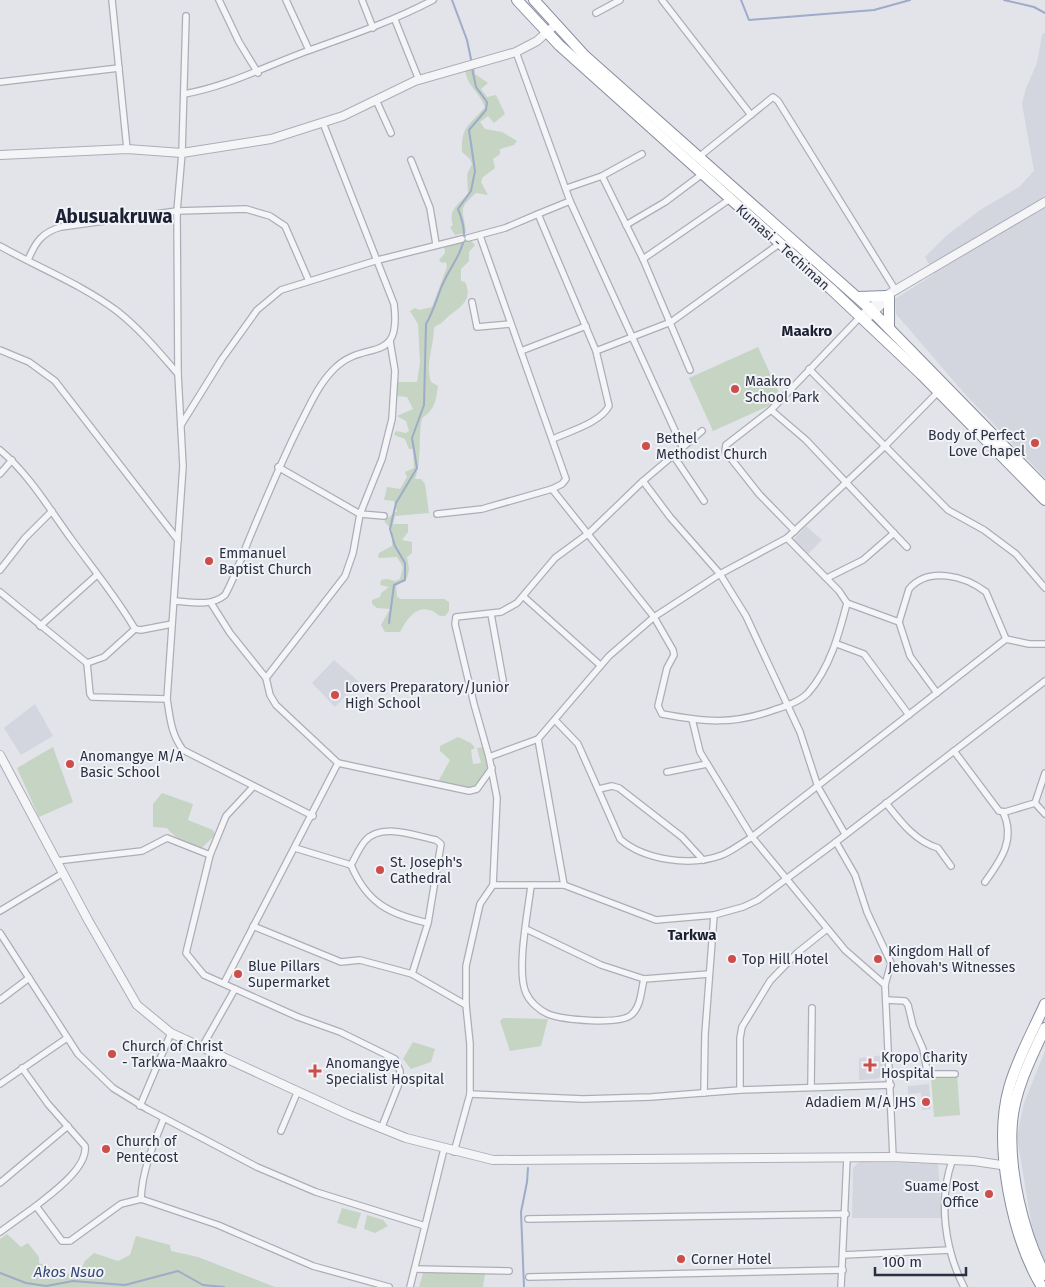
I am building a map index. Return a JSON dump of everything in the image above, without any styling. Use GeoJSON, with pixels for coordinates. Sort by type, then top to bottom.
{"type":"FeatureCollection","features":[{"type":"Feature","properties":{"kind":"highway","name":"Kumasi - Techiman"},"geometry":{"type":"LineString","coordinates":[[517,0],[547,33],[589,65],[701,175],[863,319],[1045,500]]}},
{"type":"Feature","properties":{"kind":"highway"},"geometry":{"type":"LineString","coordinates":[[534,0],[589,65],[700,156],[872,310],[1045,488]]}},
{"type":"Feature","properties":{"kind":"highway"},"geometry":{"type":"LineString","coordinates":[[858,297],[891,295],[889,328]]}},
{"type":"Feature","properties":{"kind":"highway"},"geometry":{"type":"LineString","coordinates":[[1045,1004],[1009,1087],[1002,1129],[1028,1237],[1045,1275]]}},
{"type":"Feature","properties":{"kind":"highway"},"geometry":{"type":"LineString","coordinates":[[1042,1287],[1026,1254],[1016,1224],[1010,1166],[1015,1105],[1021,1084],[1045,1028]]}},
{"type":"Feature","properties":{"kind":"street"},"geometry":{"type":"LineString","coordinates":[[112,0],[127,149]]}},
{"type":"Feature","properties":{"kind":"street"},"geometry":{"type":"LineString","coordinates":[[218,0],[236,36],[258,73]]}},
{"type":"Feature","properties":{"kind":"street"},"geometry":{"type":"LineString","coordinates":[[286,0],[309,50]]}},
{"type":"Feature","properties":{"kind":"street"},"geometry":{"type":"LineString","coordinates":[[362,0],[373,28]]}},
{"type":"Feature","properties":{"kind":"street"},"geometry":{"type":"LineString","coordinates":[[184,94],[258,73],[309,50],[394,20],[433,0]]}},
{"type":"Feature","properties":{"kind":"street"},"geometry":{"type":"LineString","coordinates":[[596,13],[620,0]]}},
{"type":"Feature","properties":{"kind":"street"},"geometry":{"type":"LineString","coordinates":[[662,0],[751,114]]}},
{"type":"Feature","properties":{"kind":"street"},"geometry":{"type":"LineString","coordinates":[[186,16],[182,153],[177,211],[178,374],[183,466],[167,699],[173,733],[183,750],[313,816]]}},
{"type":"Feature","properties":{"kind":"street"},"geometry":{"type":"LineString","coordinates":[[394,20],[419,80]]}},
{"type":"Feature","properties":{"kind":"street"},"geometry":{"type":"LineString","coordinates":[[0,155],[127,149],[182,153],[271,139],[323,123],[419,80],[482,60],[516,52],[547,33],[555,25]]}},
{"type":"Feature","properties":{"kind":"street"},"geometry":{"type":"LineString","coordinates":[[516,52],[567,188],[570,201],[682,446]]}},
{"type":"Feature","properties":{"kind":"street"},"geometry":{"type":"LineString","coordinates":[[0,82],[119,68]]}},
{"type":"Feature","properties":{"kind":"street"},"geometry":{"type":"LineString","coordinates":[[700,156],[773,97],[778,101],[891,295]]}},
{"type":"Feature","properties":{"kind":"street"},"geometry":{"type":"LineString","coordinates":[[376,100],[391,133]]}},
{"type":"Feature","properties":{"kind":"street"},"geometry":{"type":"LineString","coordinates":[[266,678],[342,582],[353,553],[360,514],[382,459],[392,418],[395,370],[390,342],[395,330],[394,304],[323,123]]}},
{"type":"Feature","properties":{"kind":"street"},"geometry":{"type":"LineString","coordinates":[[567,188],[602,176],[642,154]]}},
{"type":"Feature","properties":{"kind":"street"},"geometry":{"type":"LineString","coordinates":[[411,160],[430,208],[436,244]]}},
{"type":"Feature","properties":{"kind":"street"},"geometry":{"type":"LineString","coordinates":[[626,225],[665,202],[701,175]]}},
{"type":"Feature","properties":{"kind":"street"},"geometry":{"type":"LineString","coordinates":[[602,176],[643,260],[690,370]]}},
{"type":"Feature","properties":{"kind":"street"},"geometry":{"type":"LineString","coordinates":[[643,260],[730,200]]}},
{"type":"Feature","properties":{"kind":"street"},"geometry":{"type":"LineString","coordinates":[[181,425],[222,359],[257,310],[281,290],[436,244],[480,236],[570,201]]}},
{"type":"Feature","properties":{"kind":"street"},"geometry":{"type":"LineString","coordinates":[[795,531],[759,494],[725,451],[726,445],[771,410],[809,369],[872,310],[891,295],[1045,202]]}},
{"type":"Feature","properties":{"kind":"street"},"geometry":{"type":"LineString","coordinates":[[28,260],[36,242],[54,229],[177,211],[246,209],[270,216],[289,233],[309,281]]}},
{"type":"Feature","properties":{"kind":"street"},"geometry":{"type":"LineString","coordinates":[[538,214],[596,351],[609,406],[605,412],[585,425],[553,439]]}},
{"type":"Feature","properties":{"kind":"street"},"geometry":{"type":"LineString","coordinates":[[438,514],[482,509],[552,489],[562,484],[566,479],[480,236]]}},
{"type":"Feature","properties":{"kind":"street"},"geometry":{"type":"LineString","coordinates":[[596,351],[670,322],[779,244]]}},
{"type":"Feature","properties":{"kind":"street"},"geometry":{"type":"LineString","coordinates":[[0,247],[95,296],[143,335],[178,374]]}},
{"type":"Feature","properties":{"kind":"street"},"geometry":{"type":"LineString","coordinates":[[472,302],[477,327],[512,324]]}},
{"type":"Feature","properties":{"kind":"street"},"geometry":{"type":"LineString","coordinates":[[522,351],[586,326]]}},
{"type":"Feature","properties":{"kind":"street"},"geometry":{"type":"LineString","coordinates":[[174,601],[210,603],[218,601],[229,588],[278,467],[319,387],[334,368],[349,358],[379,348],[390,342]]}},
{"type":"Feature","properties":{"kind":"street"},"geometry":{"type":"LineString","coordinates":[[0,350],[29,362],[55,381],[178,540]]}},
{"type":"Feature","properties":{"kind":"street"},"geometry":{"type":"LineString","coordinates":[[809,369],[948,510],[984,530],[1016,554],[1045,588]]}},
{"type":"Feature","properties":{"kind":"street"},"geometry":{"type":"LineString","coordinates":[[489,756],[538,739],[600,665],[619,646],[654,617],[720,574],[787,538],[885,446],[938,392]]}},
{"type":"Feature","properties":{"kind":"street"},"geometry":{"type":"LineString","coordinates":[[771,410],[806,440],[907,547]]}},
{"type":"Feature","properties":{"kind":"street"},"geometry":{"type":"LineString","coordinates":[[454,1152],[470,1094],[470,1044],[466,1005],[466,972],[480,904],[493,885],[497,806],[492,768],[474,704],[455,624],[456,617],[461,615],[491,614],[508,609],[524,597],[555,558],[589,533],[643,481],[702,431]]}},
{"type":"Feature","properties":{"kind":"street"},"geometry":{"type":"LineString","coordinates":[[0,450],[12,460],[52,511],[124,610],[135,629]]}},
{"type":"Feature","properties":{"kind":"street"},"geometry":{"type":"LineString","coordinates":[[674,455],[704,501]]}},
{"type":"Feature","properties":{"kind":"street"},"geometry":{"type":"LineString","coordinates":[[0,474],[12,460]]}},
{"type":"Feature","properties":{"kind":"street"},"geometry":{"type":"LineString","coordinates":[[278,467],[360,514],[384,516]]}},
{"type":"Feature","properties":{"kind":"street"},"geometry":{"type":"LineString","coordinates":[[643,481],[670,517],[720,574],[746,616],[800,732],[818,787],[845,834]]}},
{"type":"Feature","properties":{"kind":"street"},"geometry":{"type":"LineString","coordinates":[[552,489],[589,533],[654,617],[674,653],[667,668],[658,709],[662,714],[692,719],[741,721],[788,706],[808,692],[837,644],[847,603]]}},
{"type":"Feature","properties":{"kind":"street"},"geometry":{"type":"LineString","coordinates":[[0,570],[25,538],[52,511]]}},
{"type":"Feature","properties":{"kind":"street"},"geometry":{"type":"LineString","coordinates":[[827,578],[863,560],[894,533]]}},
{"type":"Feature","properties":{"kind":"street"},"geometry":{"type":"LineString","coordinates":[[787,538],[827,578],[847,603],[899,622]]}},
{"type":"Feature","properties":{"kind":"street"},"geometry":{"type":"LineString","coordinates":[[40,626],[97,575]]}},
{"type":"Feature","properties":{"kind":"street"},"geometry":{"type":"LineString","coordinates":[[937,693],[910,656],[899,622],[912,585],[925,579],[950,575],[986,592],[1006,639]]}},
{"type":"Feature","properties":{"kind":"street"},"geometry":{"type":"LineString","coordinates":[[0,592],[87,663],[90,694],[92,697],[167,699]]}},
{"type":"Feature","properties":{"kind":"street"},"geometry":{"type":"LineString","coordinates":[[524,597],[600,665]]}},
{"type":"Feature","properties":{"kind":"street"},"geometry":{"type":"LineString","coordinates":[[210,603],[230,633],[266,678],[270,695],[276,705],[338,763],[469,791],[477,789],[492,768]]}},
{"type":"Feature","properties":{"kind":"street"},"geometry":{"type":"LineString","coordinates":[[491,614],[503,680]]}},
{"type":"Feature","properties":{"kind":"street"},"geometry":{"type":"LineString","coordinates":[[135,629],[141,630],[172,624]]}},
{"type":"Feature","properties":{"kind":"street"},"geometry":{"type":"LineString","coordinates":[[87,663],[104,657],[135,629]]}},
{"type":"Feature","properties":{"kind":"street"},"geometry":{"type":"LineString","coordinates":[[555,720],[578,744],[600,789],[616,832],[626,844],[655,858],[703,860],[721,856],[752,837],[1006,639]]}},
{"type":"Feature","properties":{"kind":"street"},"geometry":{"type":"LineString","coordinates":[[1006,639],[1029,644],[1045,644]]}},
{"type":"Feature","properties":{"kind":"street"},"geometry":{"type":"LineString","coordinates":[[837,644],[864,654],[909,715]]}},
{"type":"Feature","properties":{"kind":"street"},"geometry":{"type":"LineString","coordinates":[[493,885],[564,885],[656,920],[714,915],[752,903],[836,842],[1045,680]]}},
{"type":"Feature","properties":{"kind":"street"},"geometry":{"type":"LineString","coordinates":[[692,719],[698,747],[752,837],[845,950],[885,985]]}},
{"type":"Feature","properties":{"kind":"street"},"geometry":{"type":"LineString","coordinates":[[538,739],[564,885]]}},
{"type":"Feature","properties":{"kind":"street"},"geometry":{"type":"LineString","coordinates":[[954,751],[999,812],[1035,803]]}},
{"type":"Feature","properties":{"kind":"street"},"geometry":{"type":"LineString","coordinates":[[0,755],[56,861],[137,1005],[170,1033],[297,1093],[381,1128],[454,1152],[492,1160],[657,1157],[893,1157],[974,1161],[1010,1166]]}},
{"type":"Feature","properties":{"kind":"street"},"geometry":{"type":"LineString","coordinates":[[224,983],[313,816],[338,763]]}},
{"type":"Feature","properties":{"kind":"street"},"geometry":{"type":"LineString","coordinates":[[667,772],[707,764]]}},
{"type":"Feature","properties":{"kind":"street"},"geometry":{"type":"LineString","coordinates":[[1035,803],[1045,773]]}},
{"type":"Feature","properties":{"kind":"street"},"geometry":{"type":"LineString","coordinates":[[600,789],[612,786],[619,788],[682,837],[703,860]]}},
{"type":"Feature","properties":{"kind":"street"},"geometry":{"type":"LineString","coordinates":[[253,787],[226,816],[210,855],[186,953],[204,974],[298,1017],[340,1032],[394,1059],[400,1071],[400,1081],[381,1128]]}},
{"type":"Feature","properties":{"kind":"street"},"geometry":{"type":"LineString","coordinates":[[886,803],[909,832],[928,846],[938,848],[951,866]]}},
{"type":"Feature","properties":{"kind":"street"},"geometry":{"type":"LineString","coordinates":[[1035,803],[1045,814]]}},
{"type":"Feature","properties":{"kind":"street"},"geometry":{"type":"LineString","coordinates":[[985,882],[999,862],[1009,833],[1008,824],[1003,812]]}},
{"type":"Feature","properties":{"kind":"street"},"geometry":{"type":"LineString","coordinates":[[351,865],[364,842],[377,833],[395,832],[439,841],[441,848],[428,923],[412,974]]}},
{"type":"Feature","properties":{"kind":"street"},"geometry":{"type":"LineString","coordinates":[[56,861],[142,852],[167,838],[210,855]]}},
{"type":"Feature","properties":{"kind":"street"},"geometry":{"type":"LineString","coordinates":[[836,842],[855,874],[867,912],[891,963],[885,985],[893,1157]]}},
{"type":"Feature","properties":{"kind":"street"},"geometry":{"type":"LineString","coordinates":[[295,848],[351,865],[362,888],[377,903],[404,917],[428,923]]}},
{"type":"Feature","properties":{"kind":"street"},"geometry":{"type":"LineString","coordinates":[[0,911],[63,873]]}},
{"type":"Feature","properties":{"kind":"street"},"geometry":{"type":"LineString","coordinates":[[531,886],[523,984],[532,1002],[548,1014],[578,1019],[623,1019],[636,1010],[644,979]]}},
{"type":"Feature","properties":{"kind":"street"},"geometry":{"type":"LineString","coordinates":[[704,1093],[709,974],[714,915]]}},
{"type":"Feature","properties":{"kind":"street"},"geometry":{"type":"LineString","coordinates":[[253,926],[341,962],[360,960],[412,974],[466,1005]]}},
{"type":"Feature","properties":{"kind":"street"},"geometry":{"type":"LineString","coordinates":[[526,929],[601,964],[644,979],[709,974]]}},
{"type":"Feature","properties":{"kind":"street"},"geometry":{"type":"LineString","coordinates":[[740,1090],[740,1038],[742,1026],[770,981],[797,953],[827,929]]}},
{"type":"Feature","properties":{"kind":"street"},"geometry":{"type":"LineString","coordinates":[[0,933],[67,1038],[94,1072],[113,1088],[140,1106],[257,1167],[316,1192],[425,1226]]}},
{"type":"Feature","properties":{"kind":"street"},"geometry":{"type":"LineString","coordinates":[[0,1000],[29,978]]}},
{"type":"Feature","properties":{"kind":"street"},"geometry":{"type":"LineString","coordinates":[[202,1047],[235,988]]}},
{"type":"Feature","properties":{"kind":"street"},"geometry":{"type":"LineString","coordinates":[[887,1000],[905,1001],[908,1005],[913,1026],[923,1049],[927,1071],[933,1074],[955,1074]]}},
{"type":"Feature","properties":{"kind":"street"},"geometry":{"type":"LineString","coordinates":[[811,1087],[812,1008]]}},
{"type":"Feature","properties":{"kind":"street"},"geometry":{"type":"LineString","coordinates":[[140,1106],[170,1033]]}},
{"type":"Feature","properties":{"kind":"street"},"geometry":{"type":"LineString","coordinates":[[0,1084],[67,1038]]}},
{"type":"Feature","properties":{"kind":"street"},"geometry":{"type":"LineString","coordinates":[[0,1232],[60,1186],[82,1161],[85,1146],[22,1068]]}},
{"type":"Feature","properties":{"kind":"street"},"geometry":{"type":"LineString","coordinates":[[470,1094],[583,1099],[740,1090],[891,1085]]}},
{"type":"Feature","properties":{"kind":"street"},"geometry":{"type":"LineString","coordinates":[[281,1131],[297,1093]]}},
{"type":"Feature","properties":{"kind":"street"},"geometry":{"type":"LineString","coordinates":[[141,1199],[142,1183],[149,1154],[164,1118]]}},
{"type":"Feature","properties":{"kind":"street"},"geometry":{"type":"LineString","coordinates":[[0,1183],[68,1126]]}},
{"type":"Feature","properties":{"kind":"street"},"geometry":{"type":"LineString","coordinates":[[410,1287],[444,1149]]}},
{"type":"Feature","properties":{"kind":"street"},"geometry":{"type":"LineString","coordinates":[[841,1287],[846,1214],[847,1158]]}},
{"type":"Feature","properties":{"kind":"street"},"geometry":{"type":"LineString","coordinates":[[952,1161],[946,1178],[945,1226],[950,1250],[964,1287]]}},
{"type":"Feature","properties":{"kind":"street"},"geometry":{"type":"LineString","coordinates":[[36,1206],[66,1242],[122,1204],[141,1199],[218,1225],[313,1266],[389,1287]]}},
{"type":"Feature","properties":{"kind":"street"},"geometry":{"type":"LineString","coordinates":[[528,1219],[846,1214]]}},
{"type":"Feature","properties":{"kind":"street"},"geometry":{"type":"LineString","coordinates":[[844,1255],[950,1250]]}},
{"type":"Feature","properties":{"kind":"street"},"geometry":{"type":"LineString","coordinates":[[415,1269],[509,1271]]}},
{"type":"Feature","properties":{"kind":"street"},"geometry":{"type":"LineString","coordinates":[[529,1277],[843,1270]]}},
{"type":"Feature","properties":{"kind":"shaded area"},"geometry":{"type":"Polygon","coordinates":[[[1045,33],[1045,478],[964,393],[896,314],[895,299],[934,274],[925,257],[946,236],[980,210],[1019,187],[1034,171],[1022,104],[1026,88],[1037,63],[1042,34],[1045,33]]]}},
{"type":"Feature","properties":{"kind":"shaded area"},"geometry":{"type":"Polygon","coordinates":[[[806,526],[822,540],[808,554],[793,540],[806,526]]]}},
{"type":"Feature","properties":{"kind":"shaded area","name":"Lovers Preparatory/Junior High School"},"geometry":{"type":"Polygon","coordinates":[[[334,660],[359,682],[335,707],[312,683],[334,660]]]}},
{"type":"Feature","properties":{"kind":"shaded area"},"geometry":{"type":"Polygon","coordinates":[[[35,704],[53,736],[21,755],[4,728],[35,704]]]}},
{"type":"Feature","properties":{"kind":"shaded area"},"geometry":{"type":"Polygon","coordinates":[[[1045,1051],[1045,1262],[1033,1233],[1017,1137],[1024,1103],[1045,1051]]]}},
{"type":"Feature","properties":{"kind":"shaded area","name":"Kropo Charity Hospital"},"geometry":{"type":"Polygon","coordinates":[[[884,1055],[884,1062],[882,1063],[885,1075],[876,1079],[859,1080],[859,1058],[884,1055]]]}},
{"type":"Feature","properties":{"kind":"shaded area","name":"Adadiem M/A JHS"},"geometry":{"type":"Polygon","coordinates":[[[929,1084],[931,1109],[922,1110],[921,1093],[908,1094],[908,1086],[929,1084]]]}},
{"type":"Feature","properties":{"kind":"shaded area"},"geometry":{"type":"Polygon","coordinates":[[[859,1162],[938,1164],[942,1218],[852,1218],[853,1168],[859,1162]]]}},
{"type":"Feature","properties":{"kind":"green space"},"geometry":{"type":"Polygon","coordinates":[[[475,66],[475,74],[488,83],[481,89],[487,97],[496,95],[505,114],[494,123],[488,116],[480,122],[485,129],[502,132],[517,141],[514,145],[500,149],[500,154],[493,159],[495,168],[483,177],[481,182],[488,195],[476,193],[466,203],[463,211],[466,233],[455,235],[450,227],[453,225],[452,215],[455,207],[468,193],[467,174],[472,164],[470,159],[462,152],[463,137],[467,127],[485,107],[466,76],[465,70],[475,66]]]}},
{"type":"Feature","properties":{"kind":"green space"},"geometry":{"type":"Polygon","coordinates":[[[471,241],[475,245],[469,252],[469,261],[461,269],[461,281],[465,282],[468,293],[467,298],[459,308],[434,327],[429,375],[431,382],[438,386],[430,412],[422,418],[415,479],[421,479],[425,484],[429,513],[395,516],[393,524],[408,524],[408,532],[402,540],[412,542],[412,553],[407,557],[409,569],[407,578],[396,586],[397,597],[401,599],[444,599],[449,602],[449,611],[445,616],[440,616],[427,609],[421,610],[411,615],[400,632],[385,632],[381,625],[390,609],[377,608],[372,604],[372,600],[380,597],[381,593],[389,587],[380,585],[381,580],[395,581],[400,579],[403,567],[397,557],[378,558],[379,553],[392,546],[392,530],[384,521],[397,511],[394,501],[384,500],[387,487],[400,489],[407,477],[405,472],[414,468],[413,449],[409,449],[405,439],[394,435],[396,431],[406,433],[409,431],[406,421],[397,416],[413,409],[407,397],[397,396],[397,382],[417,382],[420,363],[418,324],[410,311],[415,308],[419,310],[432,307],[447,267],[446,262],[442,263],[439,260],[445,253],[444,245],[471,241]]]}},
{"type":"Feature","properties":{"kind":"green space","name":"Maakro School Park"},"geometry":{"type":"Polygon","coordinates":[[[758,347],[782,400],[713,431],[689,378],[758,347]]]}},
{"type":"Feature","properties":{"kind":"green space"},"geometry":{"type":"Polygon","coordinates":[[[458,737],[471,743],[475,748],[471,750],[473,764],[481,763],[477,748],[483,747],[488,769],[476,787],[461,788],[438,782],[450,760],[440,751],[440,746],[458,737]]]}},
{"type":"Feature","properties":{"kind":"green space"},"geometry":{"type":"Polygon","coordinates":[[[53,747],[73,802],[39,817],[17,768],[53,747]]]}},
{"type":"Feature","properties":{"kind":"green space"},"geometry":{"type":"Polygon","coordinates":[[[162,793],[193,804],[188,820],[213,830],[215,835],[201,849],[182,841],[167,828],[153,827],[153,804],[162,793]]]}},
{"type":"Feature","properties":{"kind":"green space"},"geometry":{"type":"Polygon","coordinates":[[[503,1018],[548,1019],[541,1046],[510,1051],[500,1021],[503,1018]]]}},
{"type":"Feature","properties":{"kind":"green space"},"geometry":{"type":"Polygon","coordinates":[[[413,1042],[435,1049],[431,1062],[411,1069],[403,1059],[413,1042]]]}},
{"type":"Feature","properties":{"kind":"green space"},"geometry":{"type":"Polygon","coordinates":[[[957,1075],[960,1115],[934,1117],[931,1077],[957,1075]]]}},
{"type":"Feature","properties":{"kind":"green space"},"geometry":{"type":"Polygon","coordinates":[[[342,1208],[361,1213],[356,1229],[337,1223],[342,1208]]]}},
{"type":"Feature","properties":{"kind":"green space"},"geometry":{"type":"Polygon","coordinates":[[[367,1215],[383,1220],[388,1226],[375,1233],[364,1229],[367,1215]]]}},
{"type":"Feature","properties":{"kind":"green space"},"geometry":{"type":"Polygon","coordinates":[[[7,1234],[21,1247],[28,1243],[39,1257],[39,1263],[63,1273],[78,1275],[85,1261],[94,1253],[118,1261],[130,1255],[136,1236],[170,1245],[171,1251],[198,1257],[275,1287],[0,1287],[0,1239],[7,1234]]]}},
{"type":"Feature","properties":{"kind":"green space"},"geometry":{"type":"Polygon","coordinates":[[[424,1270],[485,1274],[483,1287],[419,1287],[424,1270]]]}},
{"type":"Feature","properties":{"kind":"waterway"},"geometry":{"type":"LineString","coordinates":[[452,0],[467,40],[472,64]]}},
{"type":"Feature","properties":{"kind":"waterway"},"geometry":{"type":"LineString","coordinates":[[741,0],[749,20],[874,10],[910,0]]}},
{"type":"Feature","properties":{"kind":"waterway"},"geometry":{"type":"LineString","coordinates":[[1004,0],[1034,7],[1045,13]]}},
{"type":"Feature","properties":{"kind":"waterway"},"geometry":{"type":"LineString","coordinates":[[389,623],[394,585],[405,580],[405,563],[395,546],[390,529],[396,503],[417,468],[412,438],[424,405],[426,324],[463,242],[464,233],[458,209],[471,191],[475,171],[469,130],[486,110],[487,102],[476,87],[472,68]]}},
{"type":"Feature","properties":{"kind":"waterway"},"geometry":{"type":"LineString","coordinates":[[524,1287],[521,1212],[528,1168]]}},
{"type":"Feature","properties":{"kind":"waterway","name":"Akos Nsuo"},"geometry":{"type":"LineString","coordinates":[[0,1273],[26,1283],[46,1286],[73,1281],[125,1285],[178,1271],[203,1285],[224,1287]]}},
{"type":"Feature","properties":{"kind":"place","name":"Maakro School Park"},"geometry":{"type":"Point","coordinates":[735,389]}},
{"type":"Feature","properties":{"kind":"place","name":"Body of Perfect Love Chapel"},"geometry":{"type":"Point","coordinates":[1035,443]}},
{"type":"Feature","properties":{"kind":"place","name":"Bethel Methodist Church"},"geometry":{"type":"Point","coordinates":[646,446]}},
{"type":"Feature","properties":{"kind":"place","name":"Emmanuel Baptist Church"},"geometry":{"type":"Point","coordinates":[209,561]}},
{"type":"Feature","properties":{"kind":"place","name":"Lovers Preparatory/Junior High School"},"geometry":{"type":"Point","coordinates":[335,695]}},
{"type":"Feature","properties":{"kind":"place","name":"Anomangye M/A Basic School"},"geometry":{"type":"Point","coordinates":[70,764]}},
{"type":"Feature","properties":{"kind":"place","name":"St. Joseph's Cathedral"},"geometry":{"type":"Point","coordinates":[380,870]}},
{"type":"Feature","properties":{"kind":"place","name":"Top Hill Hotel"},"geometry":{"type":"Point","coordinates":[732,959]}},
{"type":"Feature","properties":{"kind":"place","name":"Kingdom Hall of Jehovah's Witnesses"},"geometry":{"type":"Point","coordinates":[878,959]}},
{"type":"Feature","properties":{"kind":"place","name":"Blue Pillars Supermarket"},"geometry":{"type":"Point","coordinates":[238,974]}},
{"type":"Feature","properties":{"kind":"place","name":"Church of Christ - Tarkwa-Maakro"},"geometry":{"type":"Point","coordinates":[112,1054]}},
{"type":"Feature","properties":{"kind":"place","name":"Kropo Charity Hospital"},"geometry":{"type":"Point","coordinates":[870,1065]}},
{"type":"Feature","properties":{"kind":"place","name":"Anomangye Specialist Hospital"},"geometry":{"type":"Point","coordinates":[315,1071]}},
{"type":"Feature","properties":{"kind":"place","name":"Adadiem M/A JHS"},"geometry":{"type":"Point","coordinates":[926,1102]}},
{"type":"Feature","properties":{"kind":"place","name":"Church of Pentecost"},"geometry":{"type":"Point","coordinates":[106,1149]}},
{"type":"Feature","properties":{"kind":"place","name":"Suame Post Office"},"geometry":{"type":"Point","coordinates":[989,1194]}},
{"type":"Feature","properties":{"kind":"place","name":"Corner Hotel"},"geometry":{"type":"Point","coordinates":[681,1259]}},
{"type":"Feature","properties":{"kind":"district","name":"Abusuakruwa"},"geometry":{"type":"Point","coordinates":[114,216]}},
{"type":"Feature","properties":{"kind":"district","name":"Maakro"},"geometry":{"type":"Point","coordinates":[807,331]}},
{"type":"Feature","properties":{"kind":"district","name":"Tarkwa"},"geometry":{"type":"Point","coordinates":[692,935]}}]}
